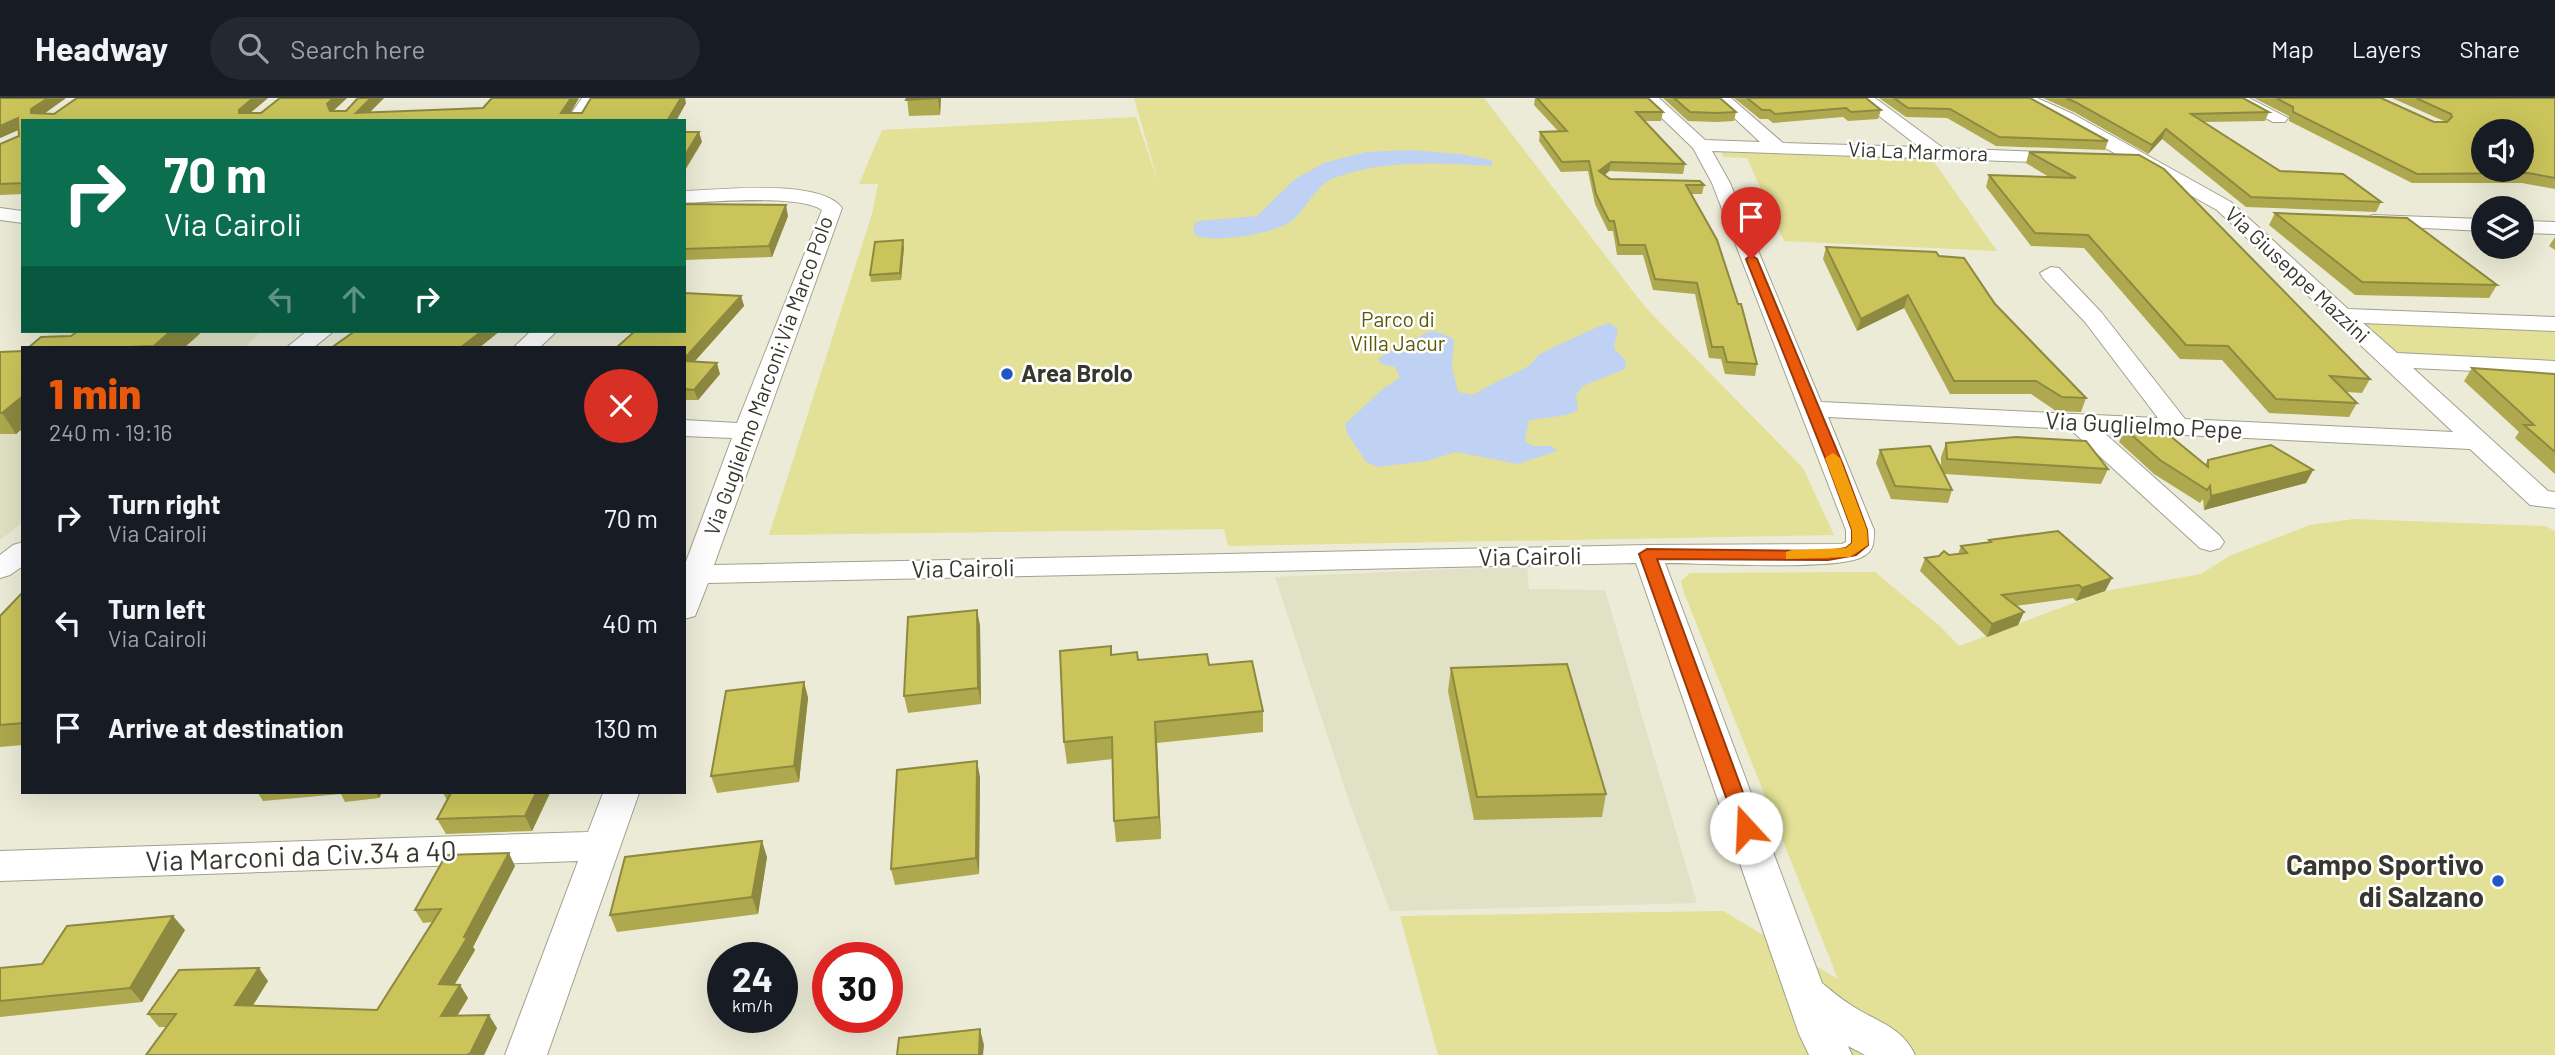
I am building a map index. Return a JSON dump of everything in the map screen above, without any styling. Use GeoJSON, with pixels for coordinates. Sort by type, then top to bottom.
{"type":"FeatureCollection","features":[{"type":"Feature","properties":{"kind":"street"},"geometry":{"type":"LineString","coordinates":[[575,119],[590,98]]}},
{"type":"Feature","properties":{"kind":"street","name":"Via Cairoli"},"geometry":{"type":"LineString","coordinates":[[696,574],[1647,554],[1828,555],[1850,552],[1860,545],[1860,530],[1721,183],[1700,145],[1648,98]]}},
{"type":"Feature","properties":{"kind":"street"},"geometry":{"type":"LineString","coordinates":[[1721,98],[1777,147]]}},
{"type":"Feature","properties":{"kind":"street"},"geometry":{"type":"LineString","coordinates":[[1864,98],[1938,153]]}},
{"type":"Feature","properties":{"kind":"street","name":"Via Giuseppe Mazzini"},"geometry":{"type":"LineString","coordinates":[[2024,98],[2067,118],[2235,215],[2339,315],[2540,499],[2555,500]]}},
{"type":"Feature","properties":{"kind":"street"},"geometry":{"type":"LineString","coordinates":[[2235,98],[2279,118]]}},
{"type":"Feature","properties":{"kind":"street","name":"Via La Marmora"},"geometry":{"type":"LineString","coordinates":[[1700,145],[2135,159]]}},
{"type":"Feature","properties":{"kind":"street"},"geometry":{"type":"LineString","coordinates":[[1693,183],[1721,183]]}},
{"type":"Feature","properties":{"kind":"street","name":"Via Guglielmo Marconi;Via Marco Polo"},"geometry":{"type":"LineString","coordinates":[[686,197],[796,196],[821,199],[832,208],[747,430],[686,602]]}},
{"type":"Feature","properties":{"kind":"street"},"geometry":{"type":"LineString","coordinates":[[0,214],[21,217]]}},
{"type":"Feature","properties":{"kind":"street"},"geometry":{"type":"LineString","coordinates":[[2235,215],[2263,216]]}},
{"type":"Feature","properties":{"kind":"street"},"geometry":{"type":"LineString","coordinates":[[2345,220],[2471,225]]}},
{"type":"Feature","properties":{"kind":"street"},"geometry":{"type":"LineString","coordinates":[[2534,227],[2555,228]]}},
{"type":"Feature","properties":{"kind":"street"},"geometry":{"type":"LineString","coordinates":[[2051,273],[2093,317],[2178,427]]}},
{"type":"Feature","properties":{"kind":"street"},"geometry":{"type":"LineString","coordinates":[[2339,315],[2555,324]]}},
{"type":"Feature","properties":{"kind":"street"},"geometry":{"type":"LineString","coordinates":[[302,346],[319,333]]}},
{"type":"Feature","properties":{"kind":"street"},"geometry":{"type":"LineString","coordinates":[[528,346],[543,333]]}},
{"type":"Feature","properties":{"kind":"street"},"geometry":{"type":"LineString","coordinates":[[2388,360],[2555,368]]}},
{"type":"Feature","properties":{"kind":"street","name":"Via Guglielmo Pepe"},"geometry":{"type":"LineString","coordinates":[[1813,409],[2475,441]]}},
{"type":"Feature","properties":{"kind":"street"},"geometry":{"type":"LineString","coordinates":[[2078,423],[2210,542]]}},
{"type":"Feature","properties":{"kind":"street"},"geometry":{"type":"LineString","coordinates":[[686,428],[747,430]]}},
{"type":"Feature","properties":{"kind":"street"},"geometry":{"type":"LineString","coordinates":[[0,569],[21,553]]}},
{"type":"Feature","properties":{"kind":"street"},"geometry":{"type":"LineString","coordinates":[[1647,554],[1806,994],[1831,1055]]}},
{"type":"Feature","properties":{"kind":"street"},"geometry":{"type":"LineString","coordinates":[[526,1055],[621,794]]}},
{"type":"Feature","properties":{"kind":"street","name":"Via Marconi da Civ.34 a 40"},"geometry":{"type":"LineString","coordinates":[[0,866],[602,846]]}},
{"type":"Feature","properties":{"kind":"street"},"geometry":{"type":"LineString","coordinates":[[1806,994],[1837,1019],[1880,1042],[1895,1055]]}},
{"type":"Feature","properties":{"kind":"shaded area"},"geometry":{"type":"Polygon","coordinates":[[[50,333],[259,333],[246,346],[34,346],[50,333]]]}},
{"type":"Feature","properties":{"kind":"shaded area"},"geometry":{"type":"Polygon","coordinates":[[[21,356],[21,524],[0,540],[0,372],[21,356]]]}},
{"type":"Feature","properties":{"kind":"shaded area"},"geometry":{"type":"Polygon","coordinates":[[[1527,566],[1529,589],[1605,590],[1697,903],[1390,911],[1350,804],[1275,577],[1527,566]]]}},
{"type":"Feature","properties":{"kind":"green space","name":"Parco di Villa Jacur"},"geometry":{"type":"Polygon","coordinates":[[[1134,98],[1484,98],[1645,307],[1803,468],[1834,535],[1228,546],[1224,529],[769,535],[872,214],[878,184],[859,184],[882,130],[1136,117],[1159,185],[1134,98]]]}},
{"type":"Feature","properties":{"kind":"green space"},"geometry":{"type":"Polygon","coordinates":[[[1721,152],[1932,159],[1997,251],[1784,241],[1747,158],[1724,157],[1721,152]]]}},
{"type":"Feature","properties":{"kind":"green space"},"geometry":{"type":"Polygon","coordinates":[[[2362,322],[2555,328],[2555,365],[2416,358],[2394,351],[2362,322]]]}},
{"type":"Feature","properties":{"kind":"green space"},"geometry":{"type":"Polygon","coordinates":[[[2354,519],[2545,526],[2555,531],[2555,1055],[1438,1055],[1400,916],[1723,911],[1838,979],[1683,590],[1681,581],[1690,573],[1875,572],[1941,627],[1959,646],[2105,591],[2201,574],[2229,556],[2310,525],[2354,519]]]}},
{"type":"Feature","properties":{"kind":"water"},"geometry":{"type":"Polygon","coordinates":[[[1410,150],[1460,154],[1491,160],[1493,166],[1413,164],[1353,172],[1327,182],[1293,220],[1273,230],[1230,238],[1204,238],[1195,235],[1193,226],[1198,221],[1257,216],[1295,179],[1324,163],[1366,152],[1410,150]]]}},
{"type":"Feature","properties":{"kind":"water"},"geometry":{"type":"Polygon","coordinates":[[[1609,323],[1618,329],[1614,348],[1626,361],[1625,369],[1583,386],[1576,395],[1578,410],[1567,415],[1529,420],[1525,441],[1533,446],[1552,446],[1557,451],[1518,464],[1456,452],[1427,461],[1377,467],[1366,462],[1347,433],[1345,424],[1385,387],[1400,378],[1395,367],[1382,364],[1378,358],[1426,333],[1435,331],[1454,339],[1452,367],[1458,392],[1473,395],[1527,367],[1539,355],[1609,323]]]}},
{"type":"Feature","properties":{"kind":"building"},"geometry":{"type":"Polygon","coordinates":[[[0,98],[48,98],[31,109],[31,113],[54,114],[77,98],[253,98],[239,113],[261,113],[280,98],[333,98],[327,104],[330,111],[346,111],[358,98],[371,98],[356,113],[483,108],[492,98],[571,98],[561,113],[582,113],[591,98],[681,98],[668,119],[21,119],[21,183],[0,184],[0,144],[19,136],[18,118],[0,126],[0,98]]]}},
{"type":"Feature","properties":{"kind":"building"},"geometry":{"type":"Polygon","coordinates":[[[907,98],[938,98],[906,100],[907,98]]]}},
{"type":"Feature","properties":{"kind":"building"},"geometry":{"type":"Polygon","coordinates":[[[1537,98],[1648,98],[1663,112],[1636,112],[1685,164],[1611,162],[1599,171],[1610,179],[1700,181],[1704,185],[1686,185],[1717,240],[1738,304],[1741,304],[1757,364],[1727,362],[1723,347],[1712,347],[1697,283],[1655,279],[1645,245],[1619,245],[1614,221],[1609,221],[1596,194],[1589,161],[1562,162],[1540,132],[1567,131],[1537,98]]]}},
{"type":"Feature","properties":{"kind":"building"},"geometry":{"type":"Polygon","coordinates":[[[1674,98],[1720,98],[1736,112],[1690,112],[1674,98]]]}},
{"type":"Feature","properties":{"kind":"building"},"geometry":{"type":"Polygon","coordinates":[[[1747,98],[1866,98],[1881,110],[1851,112],[1846,108],[1775,114],[1770,110],[1762,110],[1747,98]]]}},
{"type":"Feature","properties":{"kind":"building"},"geometry":{"type":"Polygon","coordinates":[[[1894,98],[2030,98],[2108,141],[1999,137],[1950,109],[1908,108],[1894,98]]]}},
{"type":"Feature","properties":{"kind":"building"},"geometry":{"type":"Polygon","coordinates":[[[2066,98],[2243,98],[2269,112],[2191,114],[2280,171],[2343,174],[2381,202],[2251,197],[2166,129],[2152,145],[2066,98]]]}},
{"type":"Feature","properties":{"kind":"building"},"geometry":{"type":"Polygon","coordinates":[[[2276,98],[2381,98],[2434,122],[2447,122],[2452,117],[2451,114],[2416,98],[2555,98],[2555,178],[2534,174],[2534,119],[2471,119],[2471,174],[2417,174],[2293,112],[2293,107],[2276,98]]]}},
{"type":"Feature","properties":{"kind":"building"},"geometry":{"type":"Polygon","coordinates":[[[686,132],[699,132],[686,154],[686,132]]]}},
{"type":"Feature","properties":{"kind":"building"},"geometry":{"type":"Polygon","coordinates":[[[2029,152],[2139,155],[2164,169],[2370,379],[2330,376],[2357,403],[2276,399],[2228,346],[2186,345],[2088,235],[2035,233],[1989,175],[2076,178],[2029,152]]]}},
{"type":"Feature","properties":{"kind":"building"},"geometry":{"type":"Polygon","coordinates":[[[686,204],[786,205],[769,246],[686,249],[686,204]]]}},
{"type":"Feature","properties":{"kind":"building"},"geometry":{"type":"Polygon","coordinates":[[[2275,213],[2407,218],[2497,285],[2362,282],[2275,213]]]}},
{"type":"Feature","properties":{"kind":"building"},"geometry":{"type":"Polygon","coordinates":[[[903,240],[900,273],[870,275],[875,242],[903,240]]]}},
{"type":"Feature","properties":{"kind":"building"},"geometry":{"type":"Polygon","coordinates":[[[1826,247],[1936,252],[1939,256],[1964,258],[1995,304],[2086,398],[2062,397],[2036,381],[1954,381],[1908,295],[1861,319],[1826,247]]]}},
{"type":"Feature","properties":{"kind":"building"},"geometry":{"type":"Polygon","coordinates":[[[686,293],[741,296],[686,357],[686,346],[618,346],[633,333],[686,333],[686,293]]]}},
{"type":"Feature","properties":{"kind":"building"},"geometry":{"type":"Polygon","coordinates":[[[75,333],[169,333],[154,346],[30,346],[41,337],[71,336],[75,333]]]}},
{"type":"Feature","properties":{"kind":"building"},"geometry":{"type":"Polygon","coordinates":[[[352,333],[479,333],[463,346],[334,346],[352,333]]]}},
{"type":"Feature","properties":{"kind":"building"},"geometry":{"type":"Polygon","coordinates":[[[21,351],[21,398],[2,413],[0,413],[0,352],[21,351]]]}},
{"type":"Feature","properties":{"kind":"building"},"geometry":{"type":"Polygon","coordinates":[[[686,361],[717,363],[694,390],[686,389],[686,361]]]}},
{"type":"Feature","properties":{"kind":"building"},"geometry":{"type":"Polygon","coordinates":[[[2472,368],[2555,374],[2555,452],[2524,425],[2534,425],[2472,368]]]}},
{"type":"Feature","properties":{"kind":"building"},"geometry":{"type":"Polygon","coordinates":[[[2158,426],[2208,467],[2208,460],[2271,445],[2313,470],[2211,496],[2210,486],[2207,490],[2160,460],[2125,429],[2158,426]]]}},
{"type":"Feature","properties":{"kind":"building"},"geometry":{"type":"Polygon","coordinates":[[[2016,437],[2086,441],[2108,469],[1947,459],[1946,443],[2016,437]]]}},
{"type":"Feature","properties":{"kind":"building"},"geometry":{"type":"Polygon","coordinates":[[[1930,446],[1952,490],[1895,486],[1880,450],[1930,446]]]}},
{"type":"Feature","properties":{"kind":"building"},"geometry":{"type":"Polygon","coordinates":[[[2058,531],[2112,578],[2082,588],[2079,585],[2002,595],[2024,612],[1992,624],[1925,558],[1939,556],[1944,551],[1949,555],[1967,553],[1961,546],[1991,542],[1989,540],[2058,531]]]}},
{"type":"Feature","properties":{"kind":"building"},"geometry":{"type":"Polygon","coordinates":[[[21,594],[21,723],[0,725],[0,616],[21,594]]]}},
{"type":"Feature","properties":{"kind":"building"},"geometry":{"type":"Polygon","coordinates":[[[977,610],[978,688],[904,696],[908,617],[977,610]]]}},
{"type":"Feature","properties":{"kind":"building"},"geometry":{"type":"Polygon","coordinates":[[[1111,646],[1111,655],[1137,652],[1138,660],[1207,654],[1209,665],[1252,661],[1263,711],[1155,722],[1159,817],[1114,821],[1112,737],[1064,742],[1060,651],[1111,646]]]}},
{"type":"Feature","properties":{"kind":"building"},"geometry":{"type":"Polygon","coordinates":[[[1567,664],[1606,794],[1477,797],[1451,668],[1567,664]]]}},
{"type":"Feature","properties":{"kind":"building"},"geometry":{"type":"Polygon","coordinates":[[[804,682],[794,766],[711,776],[726,691],[804,682]]]}},
{"type":"Feature","properties":{"kind":"building"},"geometry":{"type":"Polygon","coordinates":[[[977,761],[976,858],[891,869],[897,770],[977,761]]]}},
{"type":"Feature","properties":{"kind":"building"},"geometry":{"type":"Polygon","coordinates":[[[450,794],[536,794],[525,816],[437,819],[450,794]]]}},
{"type":"Feature","properties":{"kind":"building"},"geometry":{"type":"Polygon","coordinates":[[[762,841],[752,897],[610,915],[625,857],[762,841]]]}},
{"type":"Feature","properties":{"kind":"building"},"geometry":{"type":"Polygon","coordinates":[[[509,853],[464,937],[467,938],[439,984],[460,985],[441,1016],[489,1015],[470,1054],[146,1055],[176,1014],[148,1014],[179,970],[259,968],[235,1005],[377,1010],[441,909],[415,910],[446,855],[509,853]]]}},
{"type":"Feature","properties":{"kind":"building"},"geometry":{"type":"Polygon","coordinates":[[[173,916],[130,988],[0,1001],[0,968],[42,964],[67,926],[173,916]]]}},
{"type":"Feature","properties":{"kind":"building"},"geometry":{"type":"Polygon","coordinates":[[[980,1029],[979,1055],[897,1055],[899,1038],[980,1029]]]}},
{"type":"Feature","properties":{"kind":"slow traffic"},"geometry":{"type":"LineString","coordinates":[[1792,555],[1850,552],[1860,545],[1860,530],[1833,458]]}},
{"type":"Feature","properties":{"kind":"place","name":"Area Brolo"},"geometry":{"type":"Point","coordinates":[1007,374]}},
{"type":"Feature","properties":{"kind":"place","name":"Campo Sportivo di Salzano"},"geometry":{"type":"Point","coordinates":[2498,881]}},
{"type":"Feature","properties":{"kind":"route"},"geometry":{"type":"LineString","coordinates":[[1746,828],[1647,554],[1828,555],[1850,552],[1860,545],[1860,530],[1836,465],[1751,259]]}}]}
